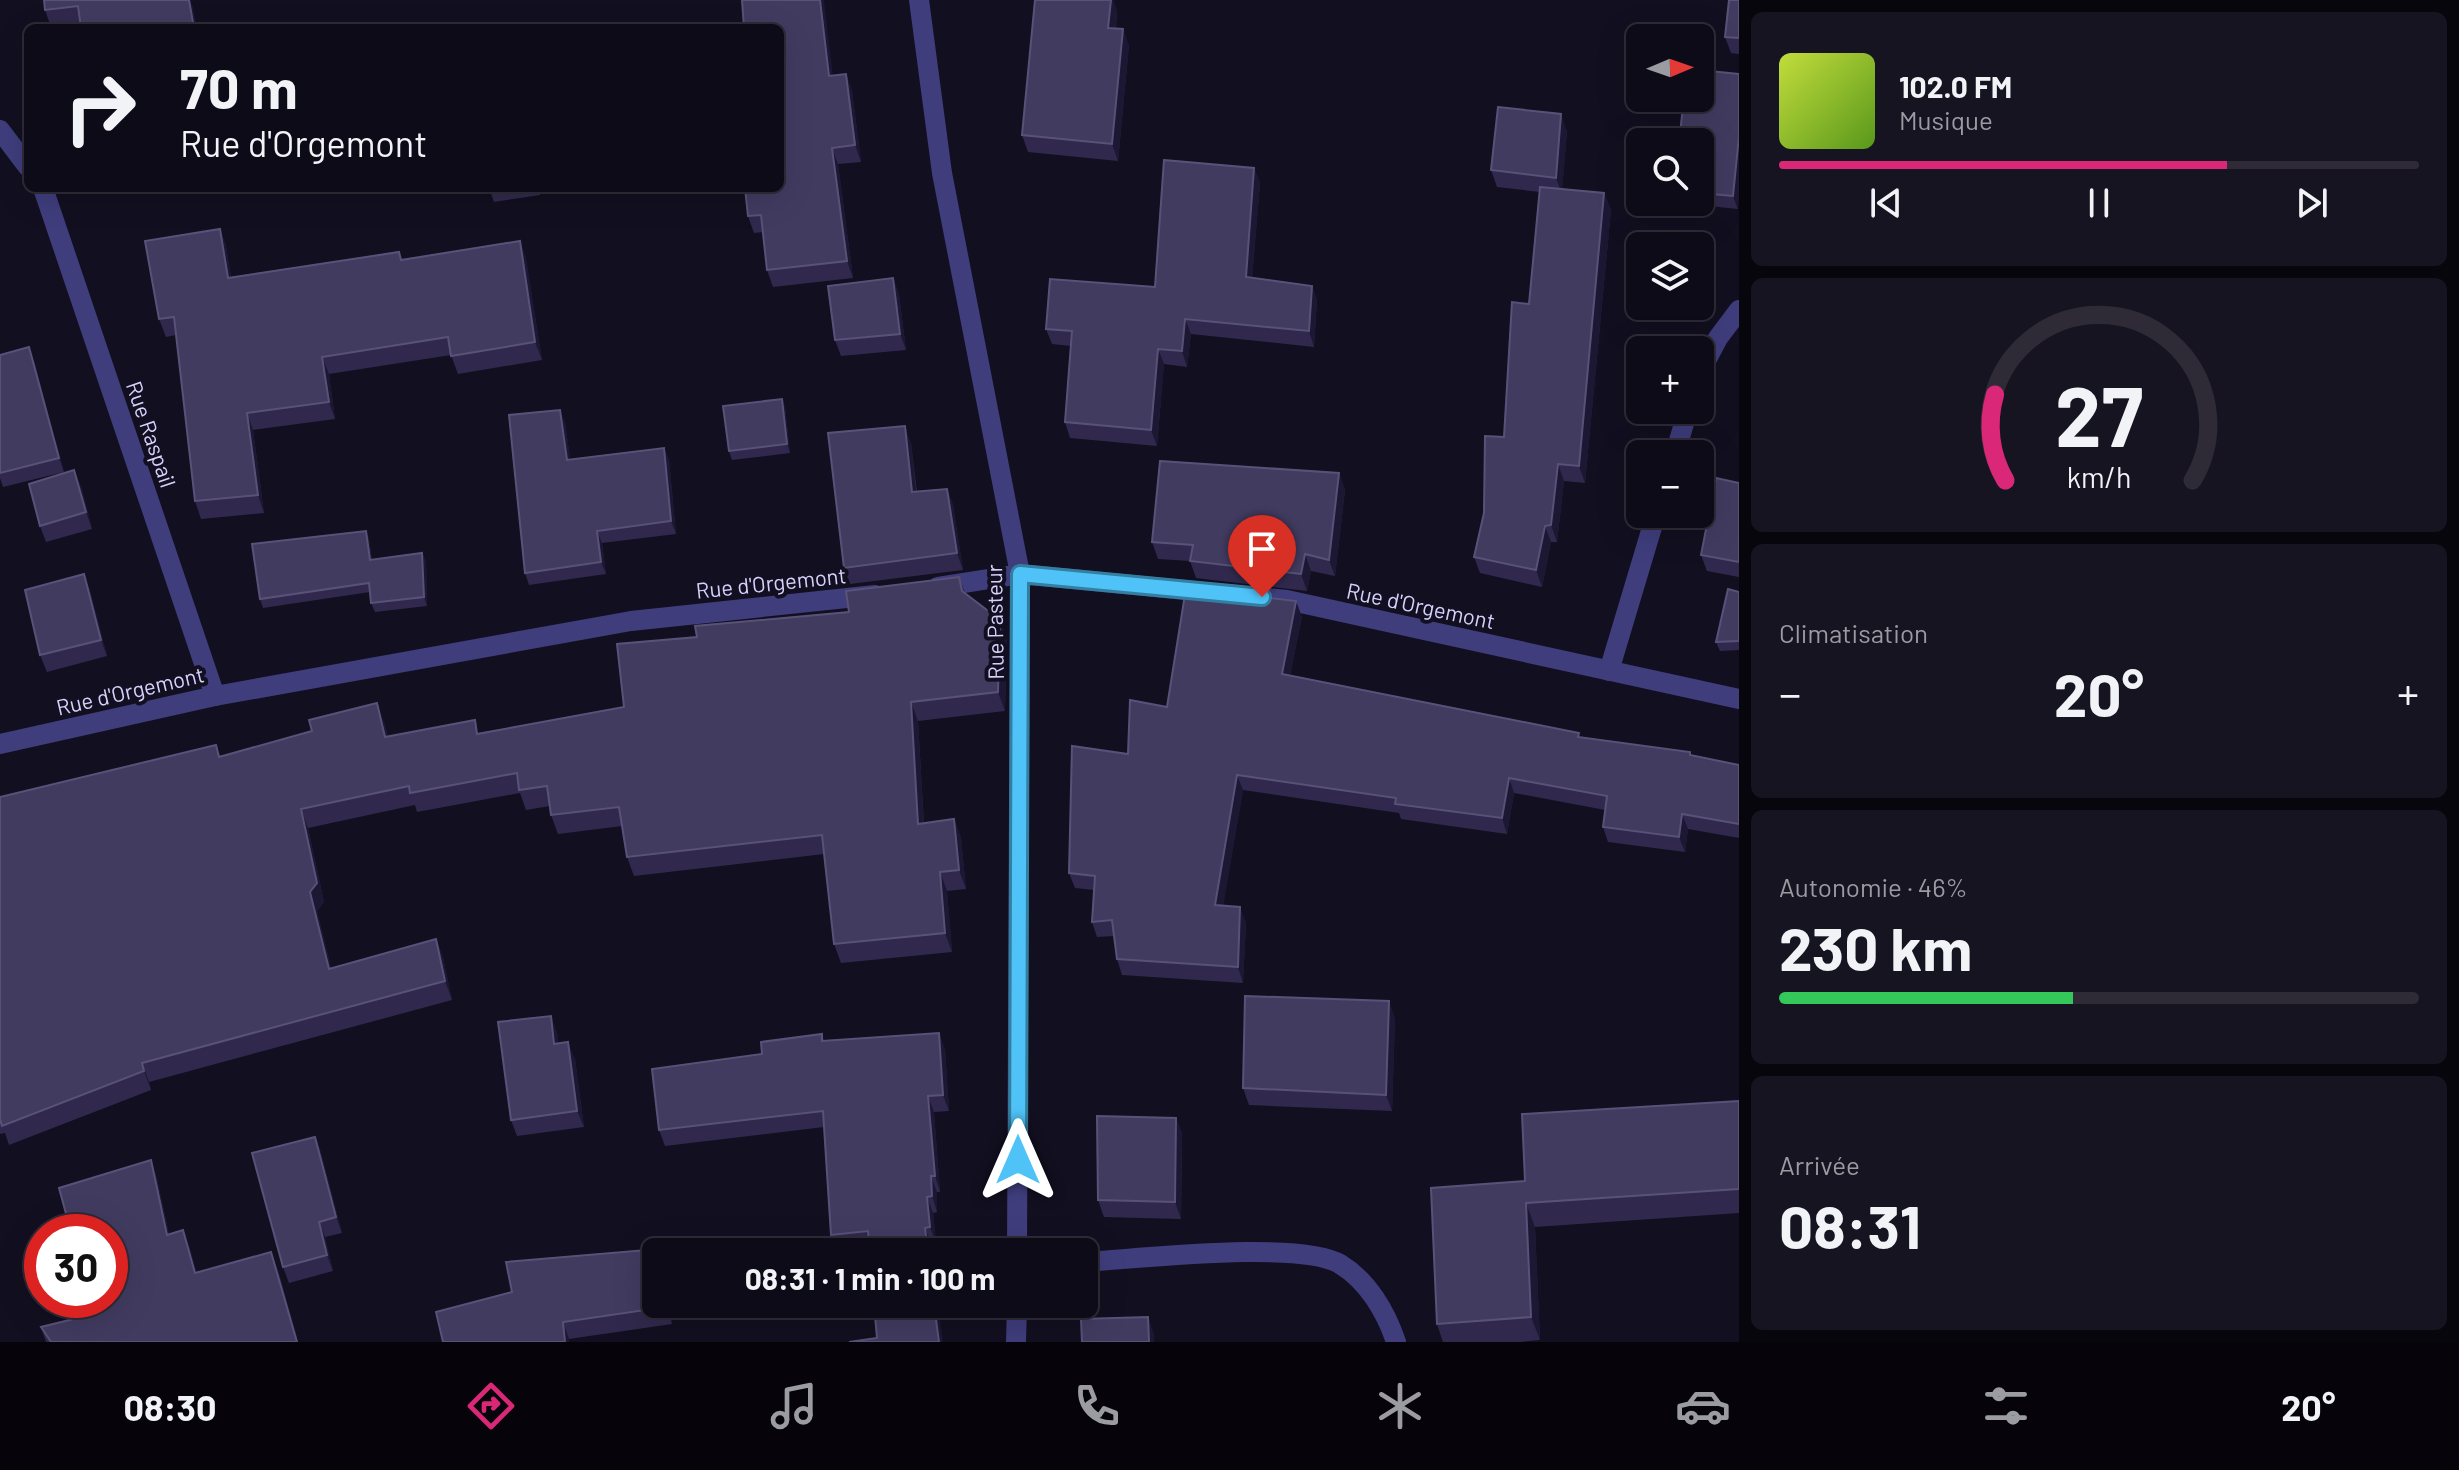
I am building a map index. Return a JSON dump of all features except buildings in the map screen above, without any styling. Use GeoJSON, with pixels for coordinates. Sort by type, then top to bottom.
{"type":"FeatureCollection","features":[{"type":"Feature","properties":{"kind":"street","name":"Rue Pasteur"},"geometry":{"type":"LineString","coordinates":[[919,0],[942,173],[1020,574],[1017,1238]]}},
{"type":"Feature","properties":{"kind":"street"},"geometry":{"type":"LineString","coordinates":[[0,130],[24,162]]}},
{"type":"Feature","properties":{"kind":"street","name":"Rue Raspail"},"geometry":{"type":"LineString","coordinates":[[44,192],[215,696]]}},
{"type":"Feature","properties":{"kind":"street"},"geometry":{"type":"LineString","coordinates":[[1714,346],[1739,310]]}},
{"type":"Feature","properties":{"kind":"street"},"geometry":{"type":"LineString","coordinates":[[1609,671],[1652,528]]}},
{"type":"Feature","properties":{"kind":"street","name":"Rue d'Orgemont"},"geometry":{"type":"LineString","coordinates":[[0,744],[215,696],[631,621],[903,592],[1020,574],[1287,600],[1739,699]]}},
{"type":"Feature","properties":{"kind":"street"},"geometry":{"type":"LineString","coordinates":[[1098,1261],[1277,1252],[1304,1254],[1338,1263],[1362,1281],[1381,1307],[1396,1342]]}},
{"type":"Feature","properties":{"kind":"street"},"geometry":{"type":"LineString","coordinates":[[1016,1342],[1017,1318]]}},
{"type":"Feature","properties":{"kind":"route"},"geometry":{"type":"LineString","coordinates":[[1018,1160],[1020,574],[1262,597]]}}]}
